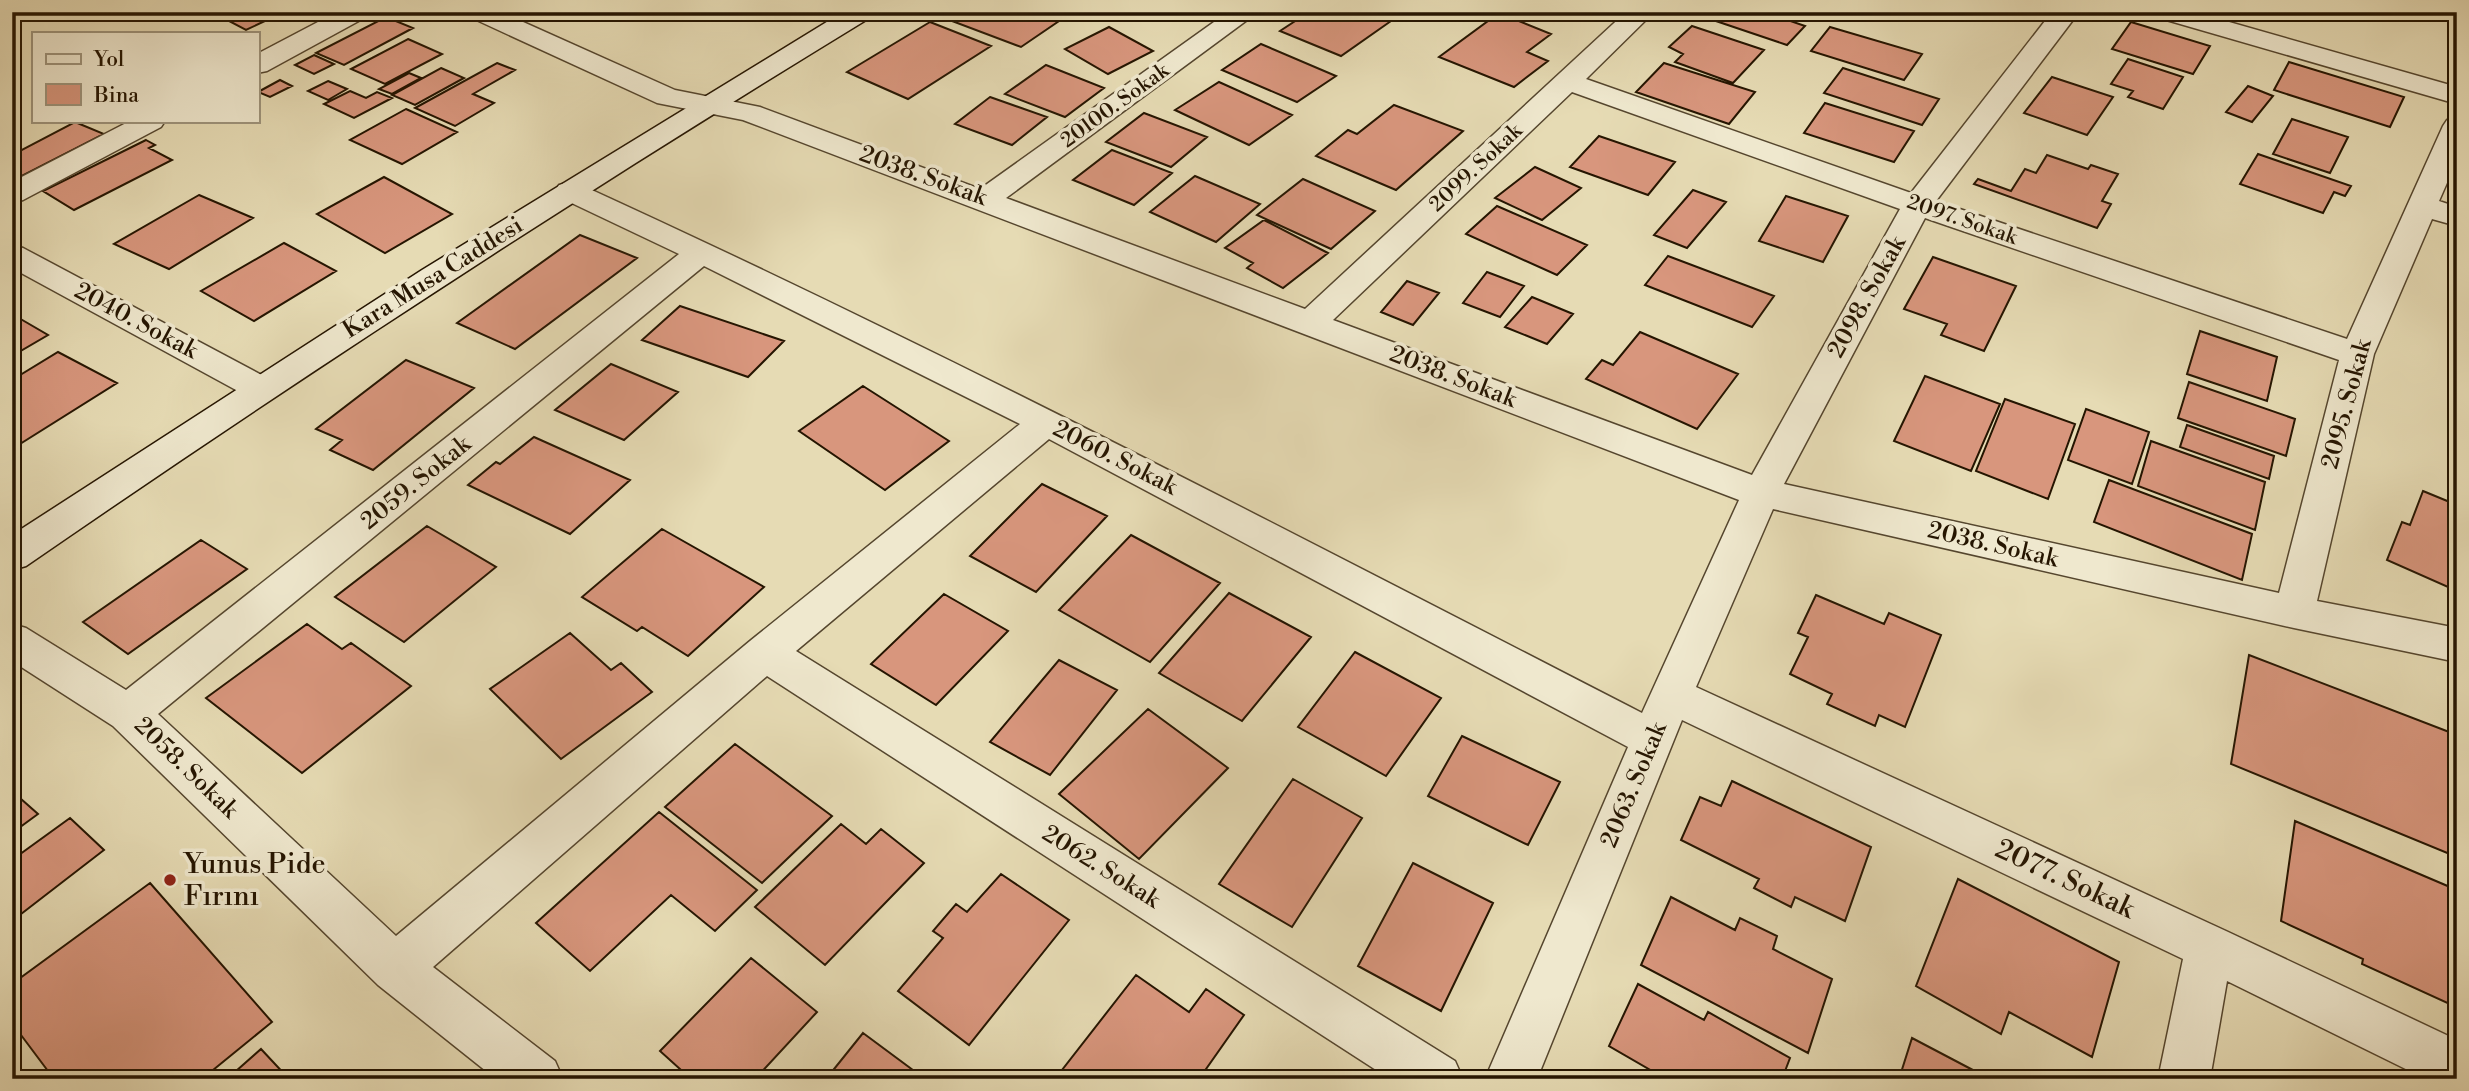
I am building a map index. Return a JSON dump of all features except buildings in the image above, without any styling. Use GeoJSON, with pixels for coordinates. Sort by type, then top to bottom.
{"type":"FeatureCollection","features":[{"type":"Feature","properties":{"kind":"street"},"geometry":{"type":"LineString","coordinates":[[259,64],[357,12]]}},
{"type":"Feature","properties":{"kind":"street","name":"2038. Sokak"},"geometry":{"type":"LineString","coordinates":[[479,12],[667,97],[750,113],[985,199],[1761,493],[2294,612],[2457,645]]}},
{"type":"Feature","properties":{"kind":"street","name":"Kara Musa Caddesi"},"geometry":{"type":"LineString","coordinates":[[12,555],[260,387],[707,104],[862,12]]}},
{"type":"Feature","properties":{"kind":"street","name":"20100. Sokak"},"geometry":{"type":"LineString","coordinates":[[985,199],[1245,12]]}},
{"type":"Feature","properties":{"kind":"street","name":"2099. Sokak"},"geometry":{"type":"LineString","coordinates":[[1310,323],[1641,12]]}},
{"type":"Feature","properties":{"kind":"street","name":"2098. Sokak"},"geometry":{"type":"LineString","coordinates":[[1761,493],[1917,205],[2066,12]]}},
{"type":"Feature","properties":{"kind":"street"},"geometry":{"type":"LineString","coordinates":[[2165,12],[2457,96]]}},
{"type":"Feature","properties":{"kind":"street","name":"2097. Sokak"},"geometry":{"type":"LineString","coordinates":[[1569,82],[1917,205],[2357,354]]}},
{"type":"Feature","properties":{"kind":"street"},"geometry":{"type":"LineString","coordinates":[[12,194],[149,122]]}},
{"type":"Feature","properties":{"kind":"street","name":"2095. Sokak"},"geometry":{"type":"LineString","coordinates":[[2294,612],[2357,354],[2457,126]]}},
{"type":"Feature","properties":{"kind":"street","name":"2060. Sokak"},"geometry":{"type":"LineString","coordinates":[[570,191],[702,251],[1046,422],[1653,738]]}},
{"type":"Feature","properties":{"kind":"street"},"geometry":{"type":"LineString","coordinates":[[2423,206],[2457,217]]}},
{"type":"Feature","properties":{"kind":"street","name":"2059. Sokak"},"geometry":{"type":"LineString","coordinates":[[128,713],[702,251]]}},
{"type":"Feature","properties":{"kind":"street","name":"2040. Sokak"},"geometry":{"type":"LineString","coordinates":[[12,255],[260,387]]}},
{"type":"Feature","properties":{"kind":"street"},"geometry":{"type":"LineString","coordinates":[[395,968],[765,653],[1046,422]]}},
{"type":"Feature","properties":{"kind":"street","name":"2063. Sokak"},"geometry":{"type":"LineString","coordinates":[[1511,1079],[1671,695],[1761,493]]}},
{"type":"Feature","properties":{"kind":"street","name":"2058. Sokak"},"geometry":{"type":"LineString","coordinates":[[12,640],[128,713],[395,968],[537,1079]]}},
{"type":"Feature","properties":{"kind":"street","name":"2062. Sokak"},"geometry":{"type":"LineString","coordinates":[[765,653],[1437,1079]]}},
{"type":"Feature","properties":{"kind":"street","name":"2077. Sokak"},"geometry":{"type":"LineString","coordinates":[[1671,695],[2209,947],[2457,1067]]}},
{"type":"Feature","properties":{"kind":"street"},"geometry":{"type":"LineString","coordinates":[[2184,1079],[2209,947]]}},
{"type":"Feature","properties":{"kind":"place","name":"Yunus Pide Fırını"},"geometry":{"type":"Point","coordinates":[170,880]}}]}
